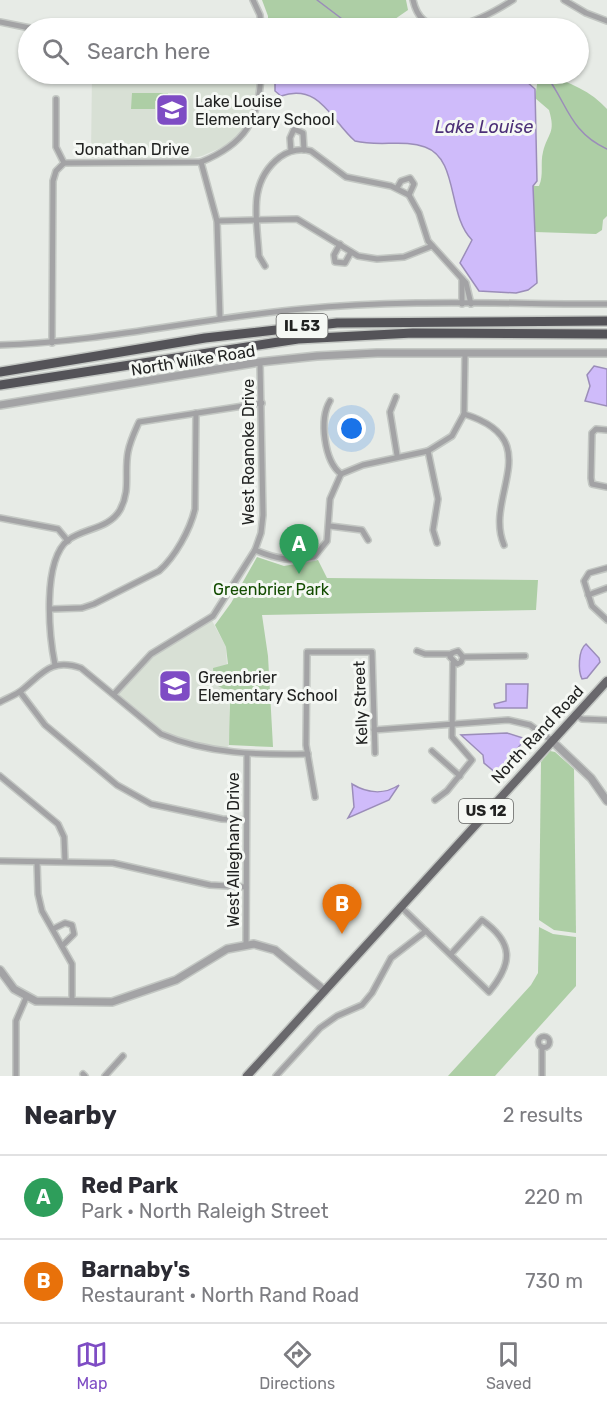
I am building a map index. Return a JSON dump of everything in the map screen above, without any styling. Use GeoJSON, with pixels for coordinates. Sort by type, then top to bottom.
{"type":"FeatureCollection","features":[{"type":"Feature","properties":{"kind":"highway","name":"IL 53"},"geometry":{"type":"LineString","coordinates":[[0,372],[205,338],[337,323],[607,321]]}},
{"type":"Feature","properties":{"kind":"highway","name":"IL 53"},"geometry":{"type":"LineString","coordinates":[[0,386],[298,339],[413,333],[605,335]]}},
{"type":"Feature","properties":{"kind":"main road","name":"North Rand Road"},"geometry":{"type":"LineString","coordinates":[[248,1076],[400,906],[607,681]]}},
{"type":"Feature","properties":{"kind":"street"},"geometry":{"type":"LineString","coordinates":[[253,0],[260,18]]}},
{"type":"Feature","properties":{"kind":"street"},"geometry":{"type":"LineString","coordinates":[[413,0],[416,16],[419,18]]}},
{"type":"Feature","properties":{"kind":"street"},"geometry":{"type":"LineString","coordinates":[[483,18],[513,0]]}},
{"type":"Feature","properties":{"kind":"street"},"geometry":{"type":"LineString","coordinates":[[564,0],[585,13],[607,21]]}},
{"type":"Feature","properties":{"kind":"street"},"geometry":{"type":"LineString","coordinates":[[0,22],[18,26]]}},
{"type":"Feature","properties":{"kind":"street"},"geometry":{"type":"LineString","coordinates":[[220,318],[217,221],[201,162],[226,152],[243,135],[260,99],[261,84]]}},
{"type":"Feature","properties":{"kind":"street"},"geometry":{"type":"LineString","coordinates":[[52,343],[53,178],[64,163],[56,147],[56,99]]}},
{"type":"Feature","properties":{"kind":"street"},"geometry":{"type":"LineString","coordinates":[[291,151],[290,138],[294,129],[303,133],[304,150]]}},
{"type":"Feature","properties":{"kind":"street"},"geometry":{"type":"LineString","coordinates":[[264,266],[260,256],[257,219],[259,181],[273,163],[291,151],[311,151],[346,177],[397,188],[409,195],[416,206],[432,246],[466,283],[471,304]]}},
{"type":"Feature","properties":{"kind":"street","name":"Jonathan Drive"},"geometry":{"type":"LineString","coordinates":[[64,163],[201,162]]}},
{"type":"Feature","properties":{"kind":"street"},"geometry":{"type":"LineString","coordinates":[[397,188],[401,181],[410,178],[414,184],[409,195]]}},
{"type":"Feature","properties":{"kind":"street"},"geometry":{"type":"LineString","coordinates":[[217,221],[297,219],[358,256],[385,260],[404,257],[432,246]]}},
{"type":"Feature","properties":{"kind":"street"},"geometry":{"type":"LineString","coordinates":[[340,244],[334,255],[335,262],[345,263],[351,252]]}},
{"type":"Feature","properties":{"kind":"street"},"geometry":{"type":"LineString","coordinates":[[462,279],[462,304]]}},
{"type":"Feature","properties":{"kind":"street"},"geometry":{"type":"LineString","coordinates":[[0,345],[103,338],[220,318],[385,303],[607,304]]}},
{"type":"Feature","properties":{"kind":"street","name":"North Wilke Road"},"geometry":{"type":"LineString","coordinates":[[0,405],[260,362],[377,352],[607,353]]}},
{"type":"Feature","properties":{"kind":"street"},"geometry":{"type":"LineString","coordinates":[[255,550],[275,558],[290,560],[314,557],[327,541],[330,526],[330,499],[341,474],[397,455],[428,451],[452,436],[464,414],[465,354]]}},
{"type":"Feature","properties":{"kind":"street","name":"West Roanoke Drive"},"geometry":{"type":"LineString","coordinates":[[114,694],[151,654],[213,616],[255,550],[261,533],[263,515],[260,362]]}},
{"type":"Feature","properties":{"kind":"street"},"geometry":{"type":"LineString","coordinates":[[396,397],[390,412],[397,455]]}},
{"type":"Feature","properties":{"kind":"street"},"geometry":{"type":"LineString","coordinates":[[330,401],[324,411],[328,457],[333,468],[341,474]]}},
{"type":"Feature","properties":{"kind":"street"},"geometry":{"type":"LineString","coordinates":[[55,665],[51,646],[51,574],[55,559],[68,541],[108,522],[118,513],[129,484],[127,454],[139,422],[262,403]]}},
{"type":"Feature","properties":{"kind":"street"},"geometry":{"type":"LineString","coordinates":[[52,609],[82,608],[94,604],[159,571],[167,564],[192,520],[195,509],[196,413]]}},
{"type":"Feature","properties":{"kind":"street"},"geometry":{"type":"LineString","coordinates":[[464,414],[482,419],[494,428],[508,449],[509,466],[499,533],[504,545]]}},
{"type":"Feature","properties":{"kind":"street"},"geometry":{"type":"LineString","coordinates":[[607,430],[596,429],[592,433],[591,478],[592,484],[607,487]]}},
{"type":"Feature","properties":{"kind":"street"},"geometry":{"type":"LineString","coordinates":[[428,451],[438,499],[433,530],[437,543]]}},
{"type":"Feature","properties":{"kind":"street"},"geometry":{"type":"LineString","coordinates":[[0,518],[58,529],[68,541]]}},
{"type":"Feature","properties":{"kind":"street"},"geometry":{"type":"LineString","coordinates":[[330,526],[362,530],[368,540]]}},
{"type":"Feature","properties":{"kind":"street"},"geometry":{"type":"LineString","coordinates":[[607,568],[585,577],[592,606],[607,620]]}},
{"type":"Feature","properties":{"kind":"street"},"geometry":{"type":"LineString","coordinates":[[588,595],[607,588]]}},
{"type":"Feature","properties":{"kind":"street"},"geometry":{"type":"LineString","coordinates":[[417,651],[425,654],[451,654],[458,651],[464,657],[525,656]]}},
{"type":"Feature","properties":{"kind":"street","name":"Kelly Street"},"geometry":{"type":"LineString","coordinates":[[308,754],[308,652],[372,652],[375,753]]}},
{"type":"Feature","properties":{"kind":"street"},"geometry":{"type":"LineString","coordinates":[[435,800],[460,776],[472,760],[454,741],[451,654]]}},
{"type":"Feature","properties":{"kind":"street"},"geometry":{"type":"LineString","coordinates":[[453,663],[459,663],[464,657]]}},
{"type":"Feature","properties":{"kind":"street"},"geometry":{"type":"LineString","coordinates":[[0,702],[20,692],[40,673],[55,665],[69,664],[81,668],[167,736],[246,755],[308,754],[315,797]]}},
{"type":"Feature","properties":{"kind":"street"},"geometry":{"type":"LineString","coordinates":[[20,692],[45,725],[117,785],[151,804],[222,819],[246,820]]}},
{"type":"Feature","properties":{"kind":"street"},"geometry":{"type":"LineString","coordinates":[[575,714],[582,719],[607,720]]}},
{"type":"Feature","properties":{"kind":"street"},"geometry":{"type":"LineString","coordinates":[[374,730],[508,720],[530,725],[551,740],[607,798]]}},
{"type":"Feature","properties":{"kind":"street"},"geometry":{"type":"LineString","coordinates":[[432,751],[460,776]]}},
{"type":"Feature","properties":{"kind":"street","name":"West Alleghany Drive"},"geometry":{"type":"LineString","coordinates":[[246,755],[246,945]]}},
{"type":"Feature","properties":{"kind":"street"},"geometry":{"type":"LineString","coordinates":[[1,779],[58,824],[64,837],[65,861]]}},
{"type":"Feature","properties":{"kind":"street"},"geometry":{"type":"LineString","coordinates":[[0,861],[113,863],[210,885],[246,887]]}},
{"type":"Feature","properties":{"kind":"street"},"geometry":{"type":"LineString","coordinates":[[37,862],[38,894],[42,911],[72,964],[72,1002]]}},
{"type":"Feature","properties":{"kind":"street"},"geometry":{"type":"LineString","coordinates":[[400,906],[489,992],[504,974],[506,948],[491,927],[482,920],[451,954]]}},
{"type":"Feature","properties":{"kind":"street"},"geometry":{"type":"LineString","coordinates":[[53,929],[65,923],[72,925],[74,934],[62,946]]}},
{"type":"Feature","properties":{"kind":"street"},"geometry":{"type":"LineString","coordinates":[[276,1076],[320,1028],[337,1016],[362,1005],[372,993],[391,958],[426,931]]}},
{"type":"Feature","properties":{"kind":"street"},"geometry":{"type":"LineString","coordinates":[[0,970],[14,989],[26,998],[47,1002],[112,1002],[128,999],[176,980],[226,950],[246,945],[264,945],[276,950],[324,990]]}},
{"type":"Feature","properties":{"kind":"street"},"geometry":{"type":"LineString","coordinates":[[16,1076],[16,1021],[26,998]]}},
{"type":"Feature","properties":{"kind":"street"},"geometry":{"type":"LineString","coordinates":[[542,1047],[542,1076]]}},
{"type":"Feature","properties":{"kind":"street"},"geometry":{"type":"LineString","coordinates":[[105,1076],[123,1056]]}},
{"type":"Feature","properties":{"kind":"shaded area","name":"Lake Louise Elementary School"},"geometry":{"type":"Polygon","coordinates":[[[92,84],[257,84],[256,100],[249,119],[232,143],[189,159],[91,158],[92,84]]]}},
{"type":"Feature","properties":{"kind":"shaded area","name":"Greenbrier Elementary School"},"geometry":{"type":"Polygon","coordinates":[[[210,617],[226,647],[230,730],[229,745],[225,750],[161,734],[114,694],[151,654],[210,617]]]}},
{"type":"Feature","properties":{"kind":"green space"},"geometry":{"type":"Polygon","coordinates":[[[262,0],[406,0],[408,10],[396,18],[268,18],[262,0]]]}},
{"type":"Feature","properties":{"kind":"green space"},"geometry":{"type":"Polygon","coordinates":[[[537,84],[571,84],[594,97],[607,109],[607,216],[603,220],[602,230],[596,234],[535,232],[533,186],[539,186],[542,156],[552,124],[549,110],[535,98],[537,84]]]}},
{"type":"Feature","properties":{"kind":"green space"},"geometry":{"type":"Polygon","coordinates":[[[132,93],[168,93],[168,102],[155,101],[155,109],[131,109],[132,93]]]}},
{"type":"Feature","properties":{"kind":"green space","name":"Greenbrier Park"},"geometry":{"type":"Polygon","coordinates":[[[257,557],[284,566],[318,560],[327,578],[538,580],[536,610],[262,615],[268,656],[273,747],[229,745],[230,692],[218,686],[217,681],[214,682],[213,668],[228,664],[226,647],[215,625],[231,603],[257,557]]]}},
{"type":"Feature","properties":{"kind":"green space"},"geometry":{"type":"Polygon","coordinates":[[[550,751],[555,752],[574,769],[576,933],[554,930],[539,920],[541,762],[550,751]]]}},
{"type":"Feature","properties":{"kind":"green space"},"geometry":{"type":"Polygon","coordinates":[[[539,927],[553,934],[576,937],[576,986],[495,1076],[448,1076],[531,985],[538,973],[539,927]]]}},
{"type":"Feature","properties":{"kind":"water","name":"Lake Louise"},"geometry":{"type":"Polygon","coordinates":[[[275,84],[529,84],[535,89],[537,181],[533,186],[537,283],[528,290],[516,293],[479,291],[460,263],[472,240],[459,217],[448,175],[436,153],[417,145],[355,141],[315,99],[294,93],[281,96],[275,91],[275,84]]]}},
{"type":"Feature","properties":{"kind":"water"},"geometry":{"type":"Polygon","coordinates":[[[594,366],[607,369],[607,406],[585,401],[590,386],[587,375],[594,366]]]}},
{"type":"Feature","properties":{"kind":"water"},"geometry":{"type":"Polygon","coordinates":[[[586,644],[600,662],[587,678],[582,679],[581,651],[586,644]]]}},
{"type":"Feature","properties":{"kind":"water"},"geometry":{"type":"Polygon","coordinates":[[[506,684],[528,684],[527,708],[495,708],[494,704],[506,701],[506,684]]]}},
{"type":"Feature","properties":{"kind":"water"},"geometry":{"type":"Polygon","coordinates":[[[507,733],[523,738],[523,742],[496,773],[484,763],[483,755],[461,735],[507,733]]]}},
{"type":"Feature","properties":{"kind":"water"},"geometry":{"type":"Polygon","coordinates":[[[352,784],[376,792],[399,785],[389,800],[348,818],[354,807],[352,784]]]}},
{"type":"Feature","properties":{"kind":"waterway"},"geometry":{"type":"LineString","coordinates":[[317,0],[341,18]]}},
{"type":"Feature","properties":{"kind":"waterway"},"geometry":{"type":"LineString","coordinates":[[551,84],[576,125],[594,142],[607,149]]}},
{"type":"Feature","properties":{"kind":"place","name":"Lake Louise Elementary School"},"geometry":{"type":"Point","coordinates":[172,110]}},
{"type":"Feature","properties":{"kind":"place","name":"Red Park"},"geometry":{"type":"Point","coordinates":[299,574]}},
{"type":"Feature","properties":{"kind":"place","name":"Greenbrier Elementary School"},"geometry":{"type":"Point","coordinates":[175,686]}},
{"type":"Feature","properties":{"kind":"place","name":"Barnaby's"},"geometry":{"type":"Point","coordinates":[342,934]}}]}
